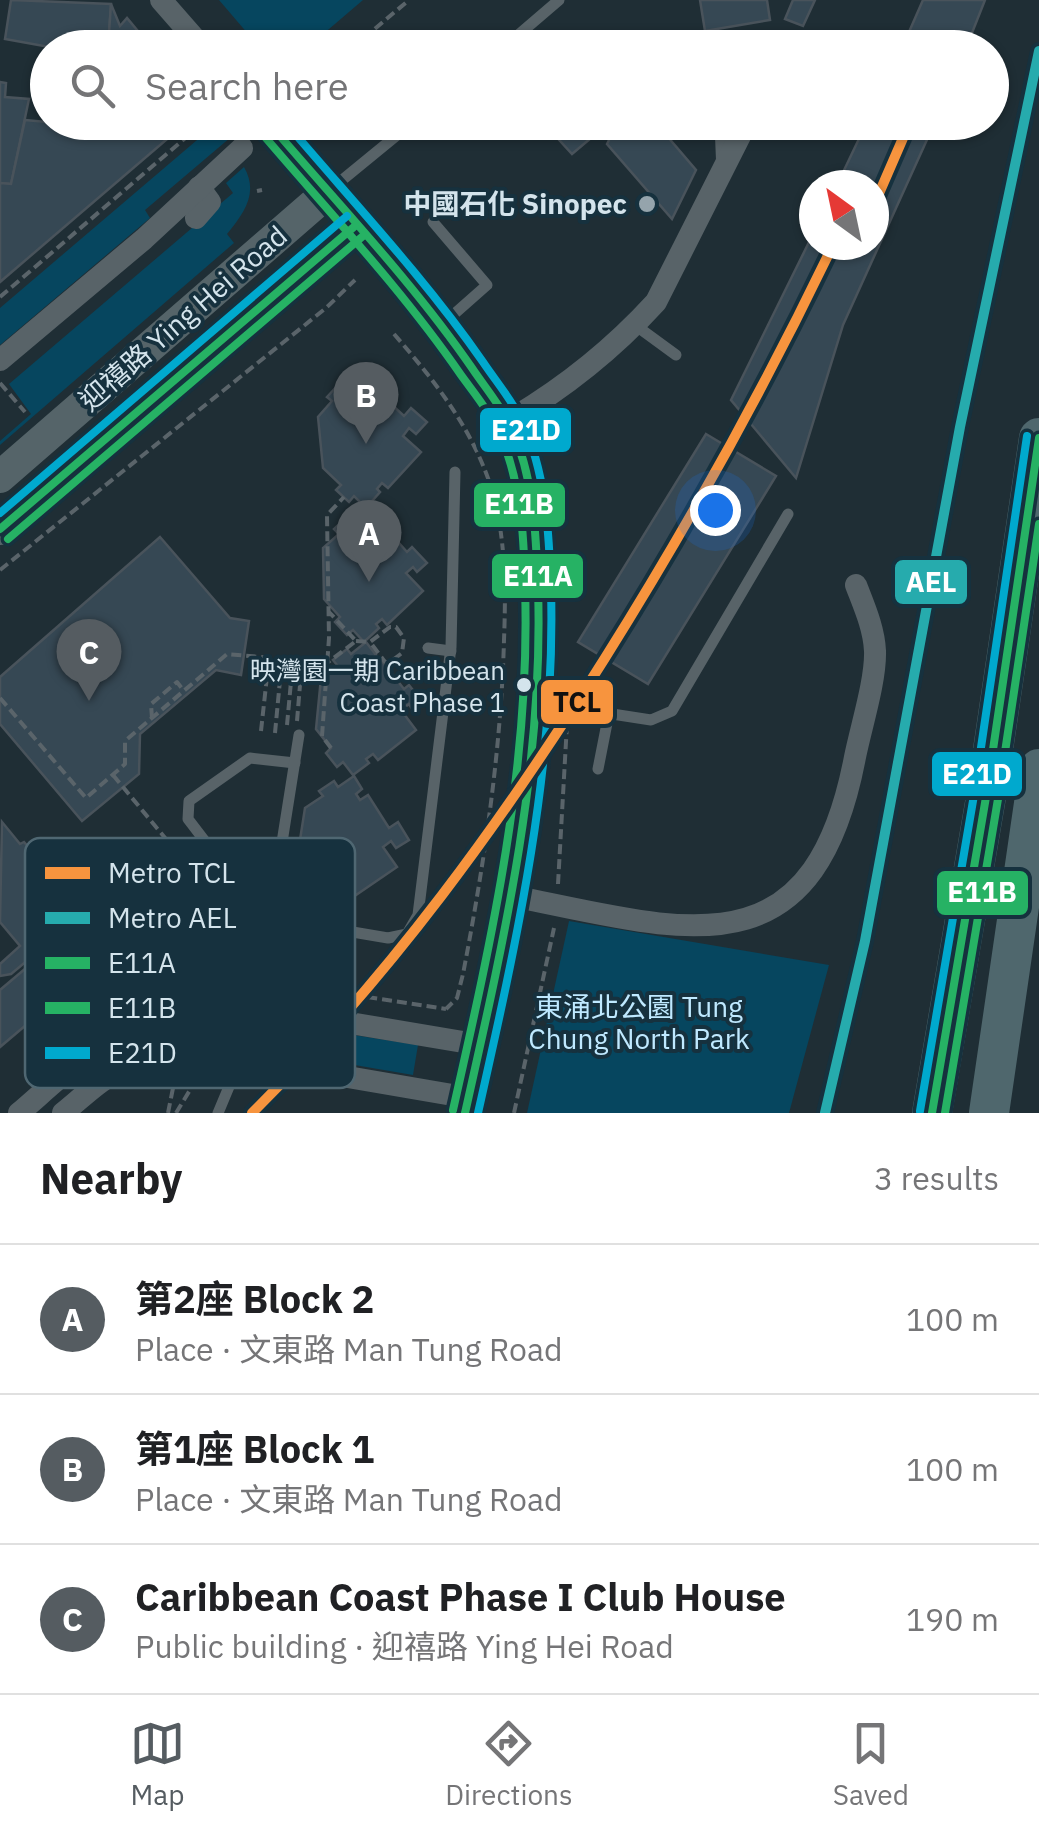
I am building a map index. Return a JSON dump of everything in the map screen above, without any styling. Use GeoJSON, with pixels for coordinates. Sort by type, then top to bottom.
{"type":"FeatureCollection","features":[{"type":"Feature","properties":{"kind":"highway"},"geometry":{"type":"LineString","coordinates":[[932,1113],[986,797],[1039,438]]}},
{"type":"Feature","properties":{"kind":"highway"},"geometry":{"type":"LineString","coordinates":[[988,1113],[1039,768]]}},
{"type":"Feature","properties":{"kind":"street"},"geometry":{"type":"LineString","coordinates":[[161,0],[187,30]]}},
{"type":"Feature","properties":{"kind":"street"},"geometry":{"type":"LineString","coordinates":[[283,140],[442,325],[508,420],[524,460],[536,528],[536,728],[512,896],[468,1106],[355,1081]]}},
{"type":"Feature","properties":{"kind":"street"},"geometry":{"type":"LineString","coordinates":[[726,140],[726,160]]}},
{"type":"Feature","properties":{"kind":"street"},"geometry":{"type":"LineString","coordinates":[[508,420],[548,397],[635,325],[656,302],[737,140]]}},
{"type":"Feature","properties":{"kind":"street"},"geometry":{"type":"LineString","coordinates":[[0,360],[144,239],[242,148]]}},
{"type":"Feature","properties":{"kind":"street"},"geometry":{"type":"LineString","coordinates":[[196,218],[210,202],[199,187]]}},
{"type":"Feature","properties":{"kind":"street","name":"迎禧路 Ying Hei Road"},"geometry":{"type":"LineString","coordinates":[[0,476],[327,192]]}},
{"type":"Feature","properties":{"kind":"street","name":"迎禧路 Ying Hei Road"},"geometry":{"type":"LineString","coordinates":[[0,529],[355,226]]}},
{"type":"Feature","properties":{"kind":"street"},"geometry":{"type":"LineString","coordinates":[[512,896],[611,915],[706,927],[741,922],[797,890],[818,865],[847,802],[875,654],[871,626],[856,585]]}},
{"type":"Feature","properties":{"kind":"street"},"geometry":{"type":"LineString","coordinates":[[355,1024],[481,1044]]}},
{"type":"Feature","properties":{"kind":"street"},"geometry":{"type":"LineString","coordinates":[[19,1113],[51,1088]]}},
{"type":"Feature","properties":{"kind":"street"},"geometry":{"type":"LineString","coordinates":[[63,1113],[98,1088]]}},
{"type":"Feature","properties":{"kind":"lane"},"geometry":{"type":"LineString","coordinates":[[523,30],[559,0]]}},
{"type":"Feature","properties":{"kind":"lane","name":"迎禧路 Ying Hei Road"},"geometry":{"type":"LineString","coordinates":[[327,192],[391,140]]}},
{"type":"Feature","properties":{"kind":"lane"},"geometry":{"type":"LineString","coordinates":[[432,222],[486,284],[442,325]]}},
{"type":"Feature","properties":{"kind":"lane"},"geometry":{"type":"LineString","coordinates":[[635,325],[676,354]]}},
{"type":"Feature","properties":{"kind":"lane"},"geometry":{"type":"LineString","coordinates":[[355,932],[388,938],[406,934],[418,915],[451,651],[456,472]]}},
{"type":"Feature","properties":{"kind":"lane"},"geometry":{"type":"LineString","coordinates":[[536,702],[651,720],[672,711],[788,514]]}},
{"type":"Feature","properties":{"kind":"lane"},"geometry":{"type":"LineString","coordinates":[[428,648],[451,651]]}},
{"type":"Feature","properties":{"kind":"lane"},"geometry":{"type":"LineString","coordinates":[[598,769],[609,714]]}},
{"type":"Feature","properties":{"kind":"lane"},"geometry":{"type":"LineString","coordinates":[[283,838],[295,763],[293,735]]}},
{"type":"Feature","properties":{"kind":"lane"},"geometry":{"type":"LineString","coordinates":[[203,838],[188,819],[189,801],[250,758],[295,763]]}},
{"type":"Feature","properties":{"kind":"lane"},"geometry":{"type":"LineString","coordinates":[[218,1113],[222,1088]]}},
{"type":"Feature","properties":{"kind":"path"},"geometry":{"type":"LineString","coordinates":[[373,30],[409,0]]}},
{"type":"Feature","properties":{"kind":"path"},"geometry":{"type":"LineString","coordinates":[[0,297],[183,140]]}},
{"type":"Feature","properties":{"kind":"path"},"geometry":{"type":"LineString","coordinates":[[0,570],[326,308],[355,280]]}},
{"type":"Feature","properties":{"kind":"path"},"geometry":{"type":"LineString","coordinates":[[355,995],[446,1009],[456,998],[492,790],[504,668],[504,563],[496,506],[478,453],[452,404],[394,334]]}},
{"type":"Feature","properties":{"kind":"path"},"geometry":{"type":"LineString","coordinates":[[0,383],[25,412]]}},
{"type":"Feature","properties":{"kind":"path"},"geometry":{"type":"LineString","coordinates":[[331,748],[322,736],[327,662],[327,515],[344,497]]}},
{"type":"Feature","properties":{"kind":"path"},"geometry":{"type":"LineString","coordinates":[[328,612],[356,642]]}},
{"type":"Feature","properties":{"kind":"path"},"geometry":{"type":"LineString","coordinates":[[0,698],[86,798],[125,764],[125,741],[227,654],[327,662],[356,642],[370,642],[390,626],[404,638],[402,653],[390,662],[384,662],[370,642]]}},
{"type":"Feature","properties":{"kind":"path"},"geometry":{"type":"LineString","coordinates":[[261,731],[269,658]]}},
{"type":"Feature","properties":{"kind":"path"},"geometry":{"type":"LineString","coordinates":[[275,733],[282,659]]}},
{"type":"Feature","properties":{"kind":"path"},"geometry":{"type":"LineString","coordinates":[[293,660],[293,735]]}},
{"type":"Feature","properties":{"kind":"path"},"geometry":{"type":"LineString","coordinates":[[293,735],[302,661]]}},
{"type":"Feature","properties":{"kind":"path"},"geometry":{"type":"LineString","coordinates":[[152,718],[151,704],[162,694],[177,682],[184,691]]}},
{"type":"Feature","properties":{"kind":"path"},"geometry":{"type":"LineString","coordinates":[[113,775],[165,838]]}},
{"type":"Feature","properties":{"kind":"path"},"geometry":{"type":"LineString","coordinates":[[168,1113],[173,1088]]}},
{"type":"Feature","properties":{"kind":"path"},"geometry":{"type":"LineString","coordinates":[[176,1113],[190,1090]]}},
{"type":"Feature","properties":{"kind":"green space"},"geometry":{"type":"Polygon","coordinates":[[[219,0],[363,0],[328,30],[245,30],[219,0]]]}},
{"type":"Feature","properties":{"kind":"green space"},"geometry":{"type":"Polygon","coordinates":[[[197,140],[227,140],[145,210],[150,218],[0,345],[0,308],[197,140]]]}},
{"type":"Feature","properties":{"kind":"green space"},"geometry":{"type":"Polygon","coordinates":[[[244,167],[250,194],[227,234],[234,243],[0,445],[31,414],[9,384],[233,193],[226,183],[244,167]]]}},
{"type":"Feature","properties":{"kind":"green space","name":"東涌北公園 Tung Chung North Park"},"geometry":{"type":"Polygon","coordinates":[[[569,921],[829,965],[789,1113],[527,1113],[569,921]]]}},
{"type":"Feature","properties":{"kind":"green space"},"geometry":{"type":"Polygon","coordinates":[[[355,1035],[418,1045],[413,1075],[355,1065],[355,1035]]]}},
{"type":"Feature","properties":{"kind":"building"},"geometry":{"type":"Polygon","coordinates":[[[11,0],[111,4],[109,30],[30,30],[30,44],[5,39],[11,0]]]}},
{"type":"Feature","properties":{"kind":"building"},"geometry":{"type":"Polygon","coordinates":[[[700,0],[767,0],[770,20],[705,30],[700,0]]]}},
{"type":"Feature","properties":{"kind":"building"},"geometry":{"type":"Polygon","coordinates":[[[793,0],[815,0],[803,26],[785,19],[793,0]]]}},
{"type":"Feature","properties":{"kind":"building"},"geometry":{"type":"Polygon","coordinates":[[[923,0],[985,0],[973,30],[910,30],[923,0]]]}},
{"type":"Feature","properties":{"kind":"building"},"geometry":{"type":"Polygon","coordinates":[[[111,4],[120,26],[127,18],[137,30],[109,30],[111,4]]]}},
{"type":"Feature","properties":{"kind":"building"},"geometry":{"type":"Polygon","coordinates":[[[0,82],[6,83],[5,97],[29,99],[11,184],[0,183],[0,82]]]}},
{"type":"Feature","properties":{"kind":"building"},"geometry":{"type":"Polygon","coordinates":[[[25,120],[30,120],[30,140],[166,140],[0,282],[0,183],[11,184],[25,120]]]}},
{"type":"Feature","properties":{"kind":"building"},"geometry":{"type":"Polygon","coordinates":[[[559,140],[589,140],[572,154],[559,140]]]}},
{"type":"Feature","properties":{"kind":"building"},"geometry":{"type":"Polygon","coordinates":[[[609,140],[670,140],[696,170],[672,219],[607,144],[609,140]]]}},
{"type":"Feature","properties":{"kind":"building"},"geometry":{"type":"Polygon","coordinates":[[[858,140],[927,140],[889,224],[889,170],[844,170],[858,140]]]}},
{"type":"Feature","properties":{"kind":"building"},"geometry":{"type":"Polygon","coordinates":[[[800,260],[872,260],[843,325],[796,478],[731,400],[800,260]]]}},
{"type":"Feature","properties":{"kind":"building"},"geometry":{"type":"Polygon","coordinates":[[[357,374],[369,385],[364,391],[370,396],[376,390],[404,416],[411,408],[427,422],[416,434],[409,428],[403,436],[421,452],[388,488],[382,483],[377,489],[380,492],[366,508],[354,496],[349,502],[336,490],[341,485],[323,468],[318,417],[332,401],[327,397],[339,384],[344,388],[357,374]]]}},
{"type":"Feature","properties":{"kind":"building"},"geometry":{"type":"Polygon","coordinates":[[[706,434],[776,476],[648,684],[578,642],[706,434]]]}},
{"type":"Feature","properties":{"kind":"building"},"geometry":{"type":"Polygon","coordinates":[[[366,508],[376,520],[370,525],[375,531],[383,525],[407,552],[412,547],[427,563],[417,572],[413,567],[406,573],[423,591],[387,625],[382,619],[376,624],[379,628],[364,642],[353,630],[347,635],[335,622],[340,617],[324,599],[323,548],[339,534],[334,529],[366,508]]]}},
{"type":"Feature","properties":{"kind":"building"},"geometry":{"type":"Polygon","coordinates":[[[160,537],[230,618],[249,621],[241,675],[216,670],[140,734],[139,774],[82,821],[0,724],[0,677],[160,537]]]}},
{"type":"Feature","properties":{"kind":"building"},"geometry":{"type":"Polygon","coordinates":[[[366,642],[376,655],[369,660],[374,666],[381,660],[404,689],[409,685],[422,702],[401,710],[416,730],[378,760],[373,754],[366,759],[369,763],[353,775],[343,762],[337,767],[326,753],[331,748],[316,729],[321,678],[337,665],[333,660],[347,649],[351,654],[366,642]]]}},
{"type":"Feature","properties":{"kind":"building"},"geometry":{"type":"Polygon","coordinates":[[[354,776],[362,789],[356,794],[360,800],[368,795],[389,828],[398,822],[409,840],[396,848],[391,841],[383,847],[397,867],[356,895],[355,838],[300,838],[305,808],[323,796],[319,791],[334,781],[338,787],[354,776]]]}},
{"type":"Feature","properties":{"kind":"building"},"geometry":{"type":"Polygon","coordinates":[[[2,822],[20,844],[25,843],[25,962],[11,974],[0,976],[0,964],[20,946],[0,922],[2,822]]]}},
{"type":"Feature","properties":{"kind":"building"},"geometry":{"type":"Polygon","coordinates":[[[25,969],[25,1026],[0,1047],[0,990],[25,969]]]}},
{"type":"Feature","properties":{"kind":"metro line","name":"AEL"},"geometry":{"type":"LineString","coordinates":[[825,1113],[865,941],[960,427],[1039,51]]}},
{"type":"Feature","properties":{"kind":"metro line","name":"TCL"},"geometry":{"type":"LineString","coordinates":[[889,170],[902,140]]}},
{"type":"Feature","properties":{"kind":"metro line","name":"TCL"},"geometry":{"type":"LineString","coordinates":[[355,1002],[442,896],[526,779],[605,658],[696,506],[826,260]]}},
{"type":"Feature","properties":{"kind":"metro line","name":"TCL"},"geometry":{"type":"LineString","coordinates":[[252,1113],[277,1088]]}},
{"type":"Feature","properties":{"kind":"transit line","name":"E11B"},"geometry":{"type":"LineString","coordinates":[[268,140],[389,280],[481,403],[499,432],[517,489],[525,587],[522,720],[495,916],[453,1110]]}},
{"type":"Feature","properties":{"kind":"transit line","name":"E11A"},"geometry":{"type":"LineString","coordinates":[[284,140],[399,273],[492,396],[518,444],[529,484],[538,588],[535,721],[507,918],[465,1113]]}},
{"type":"Feature","properties":{"kind":"transit line","name":"E21D"},"geometry":{"type":"LineString","coordinates":[[300,140],[412,270],[508,397],[529,439],[541,481],[551,589],[547,722],[520,918],[478,1113]]}},
{"type":"Feature","properties":{"kind":"transit line","name":"E21D"},"geometry":{"type":"LineString","coordinates":[[0,513],[347,216]]}},
{"type":"Feature","properties":{"kind":"transit line","name":"E11A"},"geometry":{"type":"LineString","coordinates":[[0,529],[355,226]]}},
{"type":"Feature","properties":{"kind":"transit line","name":"E11B"},"geometry":{"type":"LineString","coordinates":[[8,539],[363,236]]}},
{"type":"Feature","properties":{"kind":"transit line","name":"E21D"},"geometry":{"type":"LineString","coordinates":[[920,1111],[974,795],[1027,436]]}},
{"type":"Feature","properties":{"kind":"transit line","name":"E11A"},"geometry":{"type":"LineString","coordinates":[[932,1113],[986,797],[1039,438]]}},
{"type":"Feature","properties":{"kind":"transit line","name":"E11B"},"geometry":{"type":"LineString","coordinates":[[945,1113],[1039,524]]}},
{"type":"Feature","properties":{"kind":"place","name":"中國石化 Sinopec"},"geometry":{"type":"Point","coordinates":[647,204]}},
{"type":"Feature","properties":{"kind":"place","name":"第1座 Block 1"},"geometry":{"type":"Point","coordinates":[366,444]}},
{"type":"Feature","properties":{"kind":"place","name":"第2座 Block 2"},"geometry":{"type":"Point","coordinates":[369,582]}},
{"type":"Feature","properties":{"kind":"place","name":"映灣園一期 Caribbean Coast Phase 1"},"geometry":{"type":"Point","coordinates":[524,685]}},
{"type":"Feature","properties":{"kind":"place","name":"Caribbean Coast Phase I Club House"},"geometry":{"type":"Point","coordinates":[89,701]}}]}
